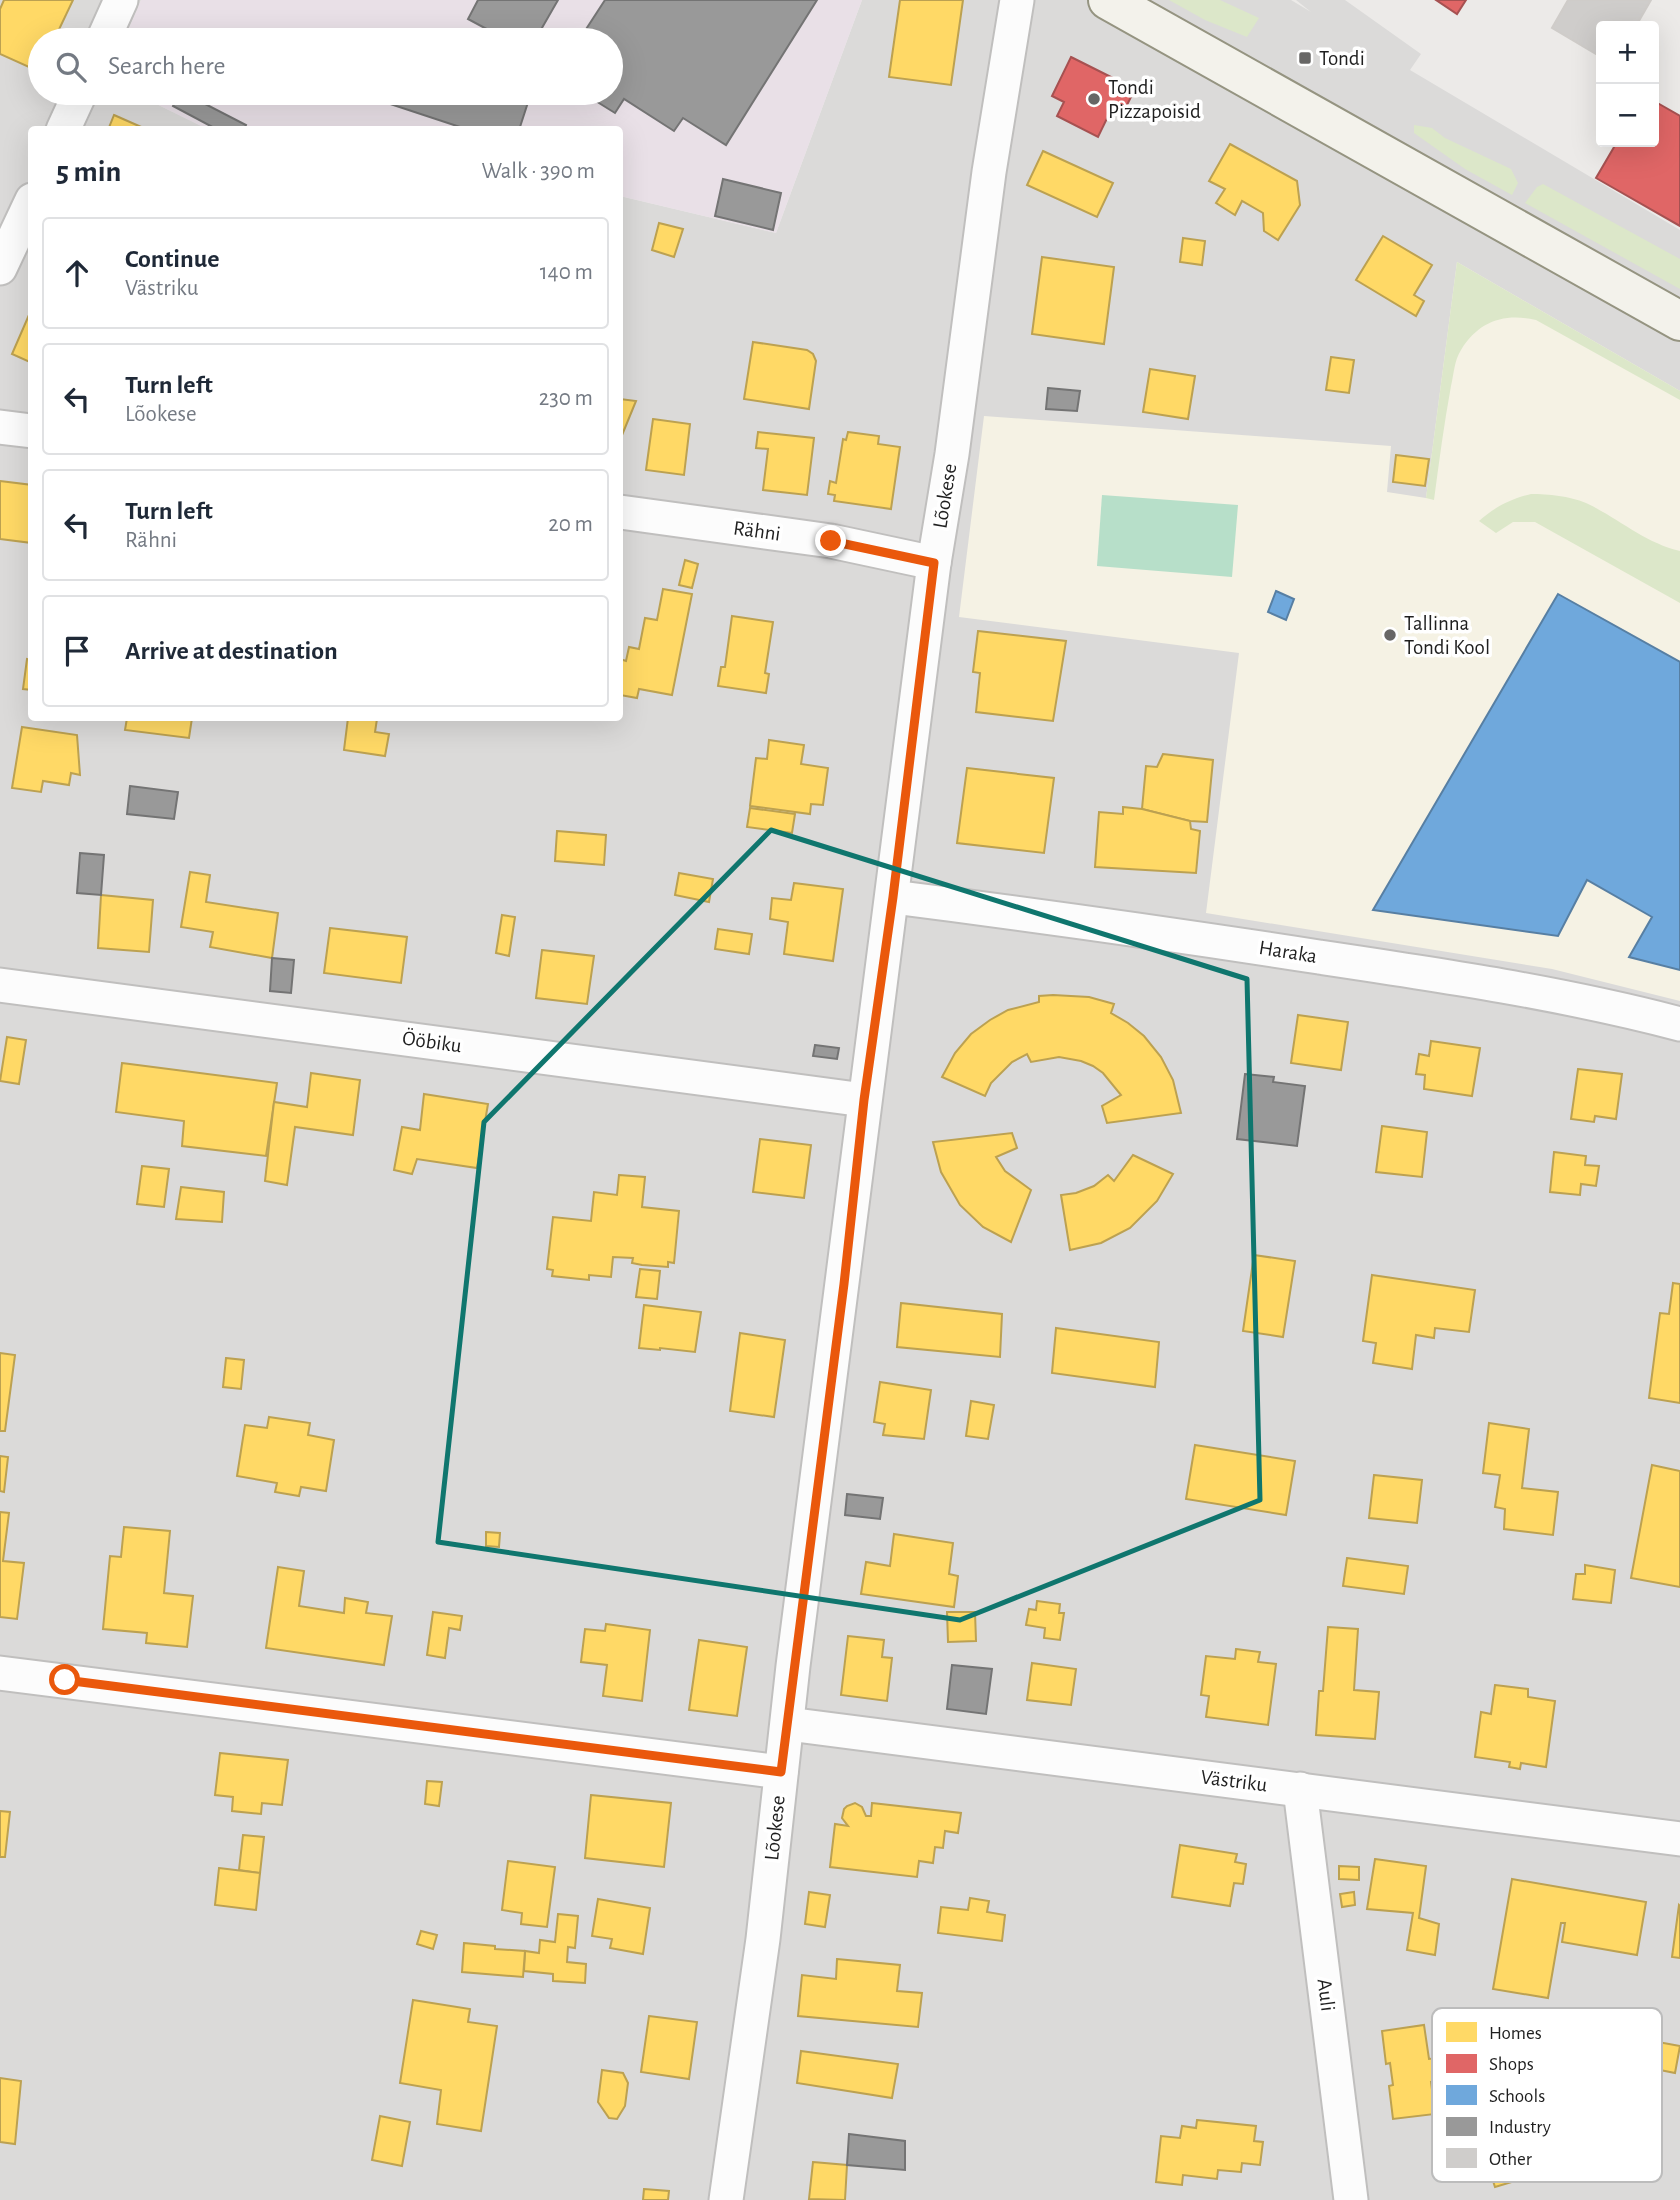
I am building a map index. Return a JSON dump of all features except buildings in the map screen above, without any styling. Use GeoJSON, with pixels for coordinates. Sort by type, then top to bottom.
{"type":"FeatureCollection","features":[{"type":"Feature","properties":{"kind":"street"},"geometry":{"type":"LineString","coordinates":[[108,28],[121,0]]}},
{"type":"Feature","properties":{"kind":"street","name":"Lõokese"},"geometry":{"type":"LineString","coordinates":[[726,2200],[763,1938],[781,1772],[844,1284],[864,1100],[893,897],[934,563],[952,454],[989,172],[1017,0]]}},
{"type":"Feature","properties":{"kind":"street"},"geometry":{"type":"LineString","coordinates":[[1108,0],[1680,321]]}},
{"type":"Feature","properties":{"kind":"street"},"geometry":{"type":"LineString","coordinates":[[65,126],[74,105]]}},
{"type":"Feature","properties":{"kind":"street"},"geometry":{"type":"LineString","coordinates":[[0,268],[28,208]]}},
{"type":"Feature","properties":{"kind":"street"},"geometry":{"type":"LineString","coordinates":[[0,427],[28,430]]}},
{"type":"Feature","properties":{"kind":"street","name":"Rähni"},"geometry":{"type":"LineString","coordinates":[[623,512],[831,541],[934,563]]}},
{"type":"Feature","properties":{"kind":"street","name":"Haraka"},"geometry":{"type":"LineString","coordinates":[[893,897],[1394,968],[1608,1005],[1680,1024]]}},
{"type":"Feature","properties":{"kind":"street","name":"Ööbiku"},"geometry":{"type":"LineString","coordinates":[[0,985],[864,1100]]}},
{"type":"Feature","properties":{"kind":"street"},"geometry":{"type":"LineString","coordinates":[[0,1673],[781,1772]]}},
{"type":"Feature","properties":{"kind":"street","name":"Västriku"},"geometry":{"type":"LineString","coordinates":[[788,1724],[1680,1839]]}},
{"type":"Feature","properties":{"kind":"street","name":"Auli"},"geometry":{"type":"LineString","coordinates":[[1300,1790],[1351,2200]]}},
{"type":"Feature","properties":{"kind":"highlighted area"},"geometry":{"type":"Polygon","coordinates":[[[771,830],[1247,979],[1260,1500],[960,1620],[438,1542],[484,1122],[771,830]]]}},
{"type":"Feature","properties":{"kind":"shaded area"},"geometry":{"type":"Polygon","coordinates":[[[0,0],[141,0],[129,28],[28,28],[28,105],[159,105],[202,126],[28,126],[28,721],[623,721],[623,197],[776,233],[862,0],[1291,0],[1311,12],[1296,0],[1345,0],[1421,54],[1410,70],[1680,230],[1680,2200],[0,2200],[0,0]]]}},
{"type":"Feature","properties":{"kind":"shaded area"},"geometry":{"type":"Polygon","coordinates":[[[141,0],[862,0],[776,233],[623,197],[623,126],[201,126],[158,105],[623,105],[623,28],[129,28],[141,0]]]}},
{"type":"Feature","properties":{"kind":"shaded area","name":"Tallinna Tondi Kool"},"geometry":{"type":"Polygon","coordinates":[[[1457,262],[1680,391],[1680,1001],[1552,969],[1206,913],[1239,653],[959,617],[984,416],[1391,446],[1387,492],[1426,498],[1457,262]]]}},
{"type":"Feature","properties":{"kind":"green space"},"geometry":{"type":"Polygon","coordinates":[[[1169,0],[1220,0],[1259,18],[1247,37],[1205,20],[1169,0]]]}},
{"type":"Feature","properties":{"kind":"green space"},"geometry":{"type":"Polygon","coordinates":[[[1414,125],[1432,128],[1445,138],[1511,169],[1518,183],[1512,195],[1465,169],[1414,133],[1414,125]]]}},
{"type":"Feature","properties":{"kind":"green space"},"geometry":{"type":"Polygon","coordinates":[[[1543,184],[1680,259],[1680,289],[1525,203],[1537,187],[1543,184]]]}},
{"type":"Feature","properties":{"kind":"green space"},"geometry":{"type":"Polygon","coordinates":[[[1457,262],[1680,391],[1680,400],[1536,320],[1513,318],[1493,322],[1468,340],[1457,359],[1434,500],[1426,498],[1457,262]]]}},
{"type":"Feature","properties":{"kind":"green space"},"geometry":{"type":"Polygon","coordinates":[[[1531,494],[1559,496],[1586,503],[1643,536],[1680,551],[1680,603],[1535,522],[1513,522],[1496,533],[1479,521],[1503,504],[1531,494]]]}},
{"type":"Feature","properties":{"kind":"green space"},"geometry":{"type":"Polygon","coordinates":[[[1102,495],[1238,505],[1232,577],[1097,566],[1102,495]]]}},
{"type":"Feature","properties":{"kind":"place","name":"Tondi"},"geometry":{"type":"Point","coordinates":[1305,58]}},
{"type":"Feature","properties":{"kind":"place","name":"Tondi Pizzapoisid"},"geometry":{"type":"Point","coordinates":[1094,99]}},
{"type":"Feature","properties":{"kind":"place","name":"Tallinna Tondi Kool"},"geometry":{"type":"Point","coordinates":[1390,635]}},
{"type":"Feature","properties":{"kind":"route"},"geometry":{"type":"LineString","coordinates":[[65,1680],[781,1772],[934,563],[831,541]]}}]}
